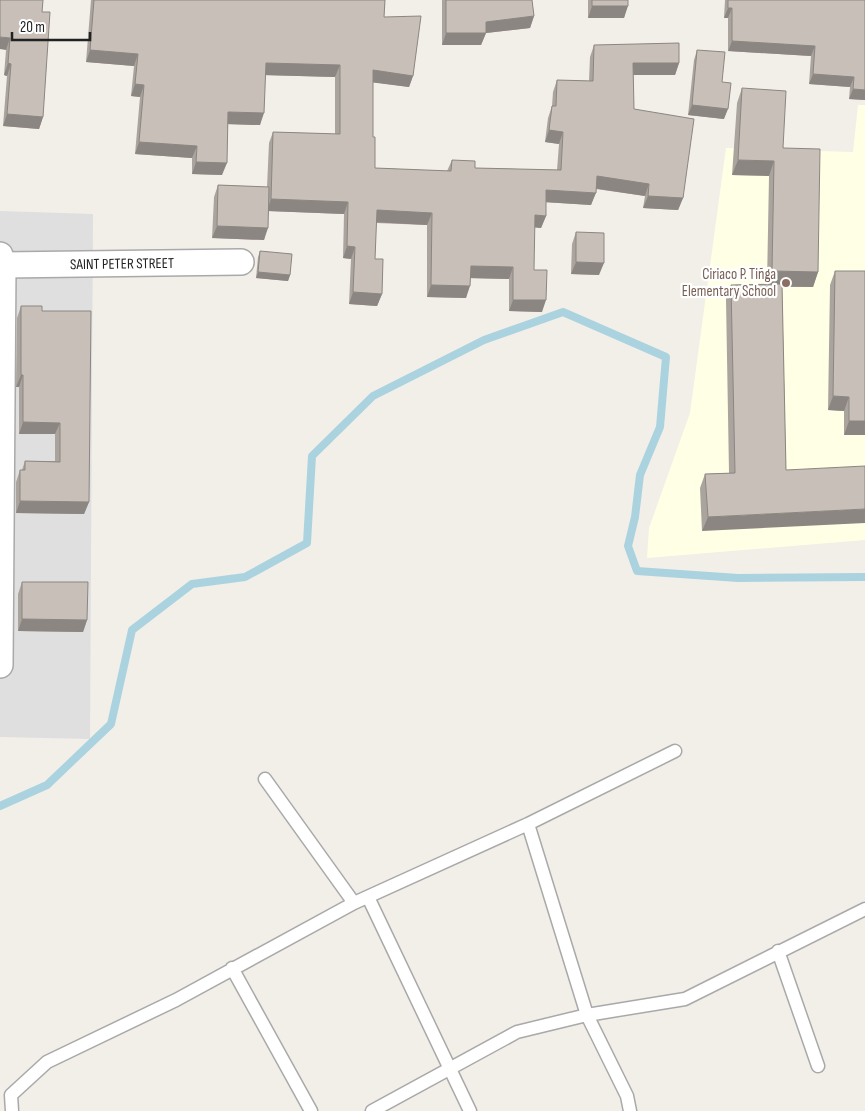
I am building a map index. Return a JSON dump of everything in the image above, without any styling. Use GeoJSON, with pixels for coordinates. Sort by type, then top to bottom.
{"type":"FeatureCollection","features":[{"type":"Feature","properties":{"kind":"street","name":"SAINT PETER STREET"},"geometry":{"type":"LineString","coordinates":[[2,260],[241,262]]}},
{"type":"Feature","properties":{"kind":"street"},"geometry":{"type":"LineString","coordinates":[[0,665],[2,260]]}},
{"type":"Feature","properties":{"kind":"lane"},"geometry":{"type":"LineString","coordinates":[[12,1111],[11,1095],[47,1062],[176,1000],[354,903],[528,824],[674,751]]}},
{"type":"Feature","properties":{"kind":"lane"},"geometry":{"type":"LineString","coordinates":[[265,779],[354,903]]}},
{"type":"Feature","properties":{"kind":"lane"},"geometry":{"type":"LineString","coordinates":[[528,824],[587,1015],[627,1096],[630,1111]]}},
{"type":"Feature","properties":{"kind":"lane"},"geometry":{"type":"LineString","coordinates":[[368,897],[470,1111]]}},
{"type":"Feature","properties":{"kind":"lane"},"geometry":{"type":"LineString","coordinates":[[372,1111],[517,1032],[587,1015],[685,999],[865,909]]}},
{"type":"Feature","properties":{"kind":"lane"},"geometry":{"type":"LineString","coordinates":[[778,951],[818,1066]]}},
{"type":"Feature","properties":{"kind":"lane"},"geometry":{"type":"LineString","coordinates":[[232,968],[311,1111]]}},
{"type":"Feature","properties":{"kind":"shaded area","name":"Ciriaco P. Tiñga Elementary School"},"geometry":{"type":"Polygon","coordinates":[[[858,105],[865,105],[865,540],[647,558],[649,528],[690,413],[726,148],[853,152],[858,105]]]}},
{"type":"Feature","properties":{"kind":"shaded area"},"geometry":{"type":"Polygon","coordinates":[[[0,211],[93,214],[90,739],[0,737],[0,211]]]}},
{"type":"Feature","properties":{"kind":"building"},"geometry":{"type":"Polygon","coordinates":[[[0,0],[43,0],[42,12],[50,12],[43,117],[7,114],[11,64],[8,63],[10,38],[0,37],[0,0]]]}},
{"type":"Feature","properties":{"kind":"building"},"geometry":{"type":"Polygon","coordinates":[[[94,0],[385,0],[384,17],[421,16],[413,76],[373,70],[375,168],[451,171],[452,160],[475,161],[475,168],[561,170],[563,132],[549,130],[552,106],[556,106],[557,80],[593,81],[594,45],[679,43],[679,63],[633,63],[634,109],[694,119],[683,198],[648,196],[649,184],[597,176],[596,193],[546,190],[546,216],[535,215],[534,270],[547,270],[546,300],[513,300],[513,267],[471,266],[470,286],[431,285],[432,213],[377,210],[375,259],[383,259],[382,294],[353,292],[355,247],[347,246],[348,202],[271,199],[273,132],[340,134],[340,65],[266,63],[264,113],[228,112],[227,163],[196,162],[197,146],[139,142],[144,85],[135,84],[138,54],[90,50],[94,0]]]}},
{"type":"Feature","properties":{"kind":"building"},"geometry":{"type":"Polygon","coordinates":[[[446,0],[532,0],[534,16],[486,22],[486,33],[446,33],[446,0]]]}},
{"type":"Feature","properties":{"kind":"building"},"geometry":{"type":"Polygon","coordinates":[[[592,0],[628,0],[628,6],[592,6],[592,0]]]}},
{"type":"Feature","properties":{"kind":"building"},"geometry":{"type":"Polygon","coordinates":[[[728,0],[865,0],[865,90],[853,89],[854,77],[813,74],[815,46],[732,41],[732,8],[728,8],[728,0]]]}},
{"type":"Feature","properties":{"kind":"building"},"geometry":{"type":"Polygon","coordinates":[[[697,50],[725,52],[722,82],[731,83],[728,109],[692,105],[697,50]]]}},
{"type":"Feature","properties":{"kind":"building"},"geometry":{"type":"Polygon","coordinates":[[[742,88],[786,91],[783,148],[820,149],[818,272],[772,271],[774,161],[738,160],[742,88]]]}},
{"type":"Feature","properties":{"kind":"building"},"geometry":{"type":"Polygon","coordinates":[[[218,185],[269,187],[268,228],[217,226],[218,185]]]}},
{"type":"Feature","properties":{"kind":"building"},"geometry":{"type":"Polygon","coordinates":[[[576,232],[604,233],[604,263],[576,262],[576,232]]]}},
{"type":"Feature","properties":{"kind":"building"},"geometry":{"type":"Polygon","coordinates":[[[260,251],[292,254],[290,275],[258,272],[260,251]]]}},
{"type":"Feature","properties":{"kind":"building"},"geometry":{"type":"Polygon","coordinates":[[[835,271],[865,271],[865,421],[849,421],[849,397],[833,396],[835,271]]]}},
{"type":"Feature","properties":{"kind":"building"},"geometry":{"type":"Polygon","coordinates":[[[782,284],[786,470],[865,466],[865,509],[708,517],[705,474],[735,473],[731,285],[782,284]]]}},
{"type":"Feature","properties":{"kind":"building"},"geometry":{"type":"Polygon","coordinates":[[[21,306],[42,306],[42,311],[91,311],[89,502],[20,501],[20,470],[25,470],[25,461],[60,462],[60,423],[23,422],[21,306]]]}},
{"type":"Feature","properties":{"kind":"building"},"geometry":{"type":"Polygon","coordinates":[[[22,582],[88,582],[87,620],[22,619],[22,582]]]}},
{"type":"Feature","properties":{"kind":"waterway"},"geometry":{"type":"LineString","coordinates":[[0,806],[47,785],[111,724],[132,630],[192,584],[245,577],[307,543],[312,456],[373,396],[484,340],[563,312],[666,357],[660,427],[640,475],[635,517],[628,546],[637,571],[738,578],[865,577]]}},
{"type":"Feature","properties":{"kind":"place","name":"Ciriaco P. Tiñga Elementary School"},"geometry":{"type":"Point","coordinates":[786,283]}}]}
